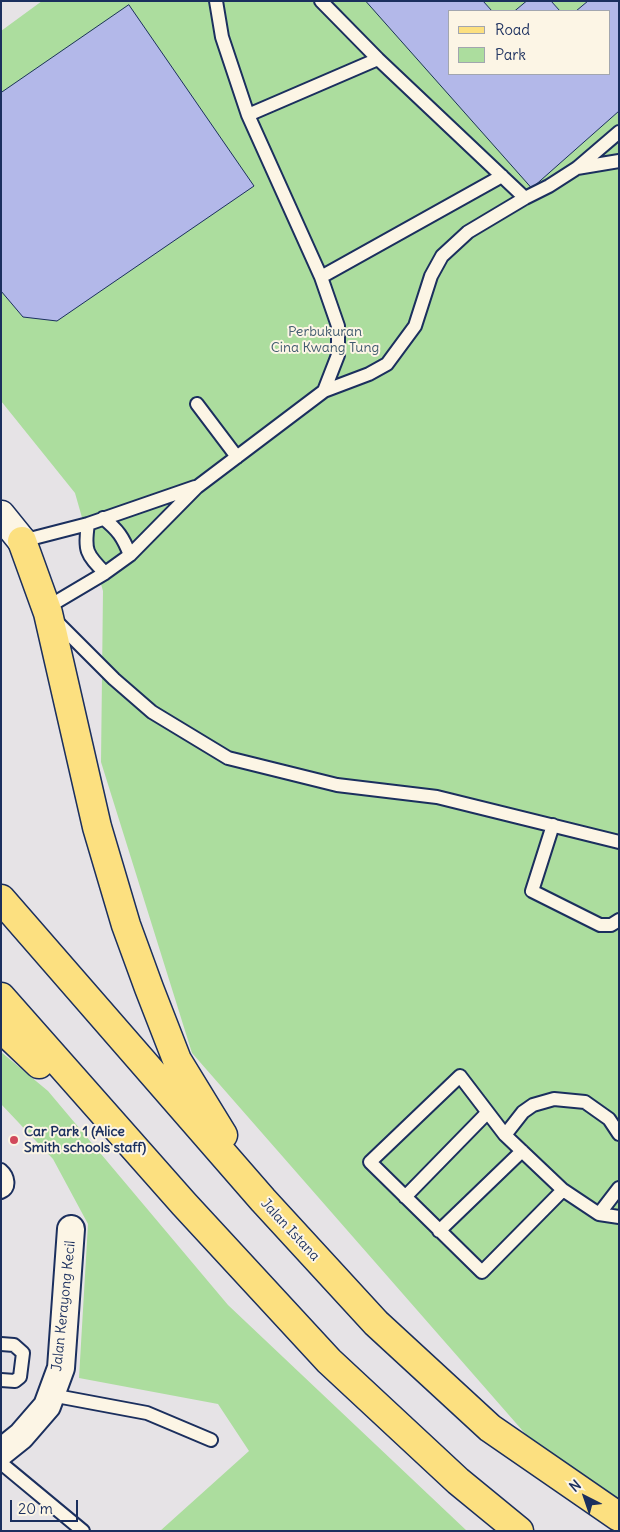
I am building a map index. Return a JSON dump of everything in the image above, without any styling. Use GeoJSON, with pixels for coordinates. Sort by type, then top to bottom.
{"type":"FeatureCollection","features":[{"type":"Feature","properties":{"kind":"main road"},"geometry":{"type":"LineString","coordinates":[[1,515],[22,541],[47,611],[97,827],[126,926],[148,988],[177,1060],[263,1200]]}},
{"type":"Feature","properties":{"kind":"main road","name":"Jalan Istana"},"geometry":{"type":"LineString","coordinates":[[1,899],[263,1200],[376,1323],[490,1428],[619,1517]]}},
{"type":"Feature","properties":{"kind":"main road"},"geometry":{"type":"LineString","coordinates":[[1,997],[184,1204],[329,1360],[458,1481],[519,1531]]}},
{"type":"Feature","properties":{"kind":"main road"},"geometry":{"type":"LineString","coordinates":[[1,1028],[184,1204]]}},
{"type":"Feature","properties":{"kind":"street","name":"Jalan Kerayong Kecil"},"geometry":{"type":"LineString","coordinates":[[1,1452],[21,1436],[47,1406],[60,1368],[71,1229]]}},
{"type":"Feature","properties":{"kind":"lane"},"geometry":{"type":"LineString","coordinates":[[216,1],[222,36],[248,115],[321,277],[338,326],[338,355],[324,391]]}},
{"type":"Feature","properties":{"kind":"lane"},"geometry":{"type":"LineString","coordinates":[[321,1],[378,59],[524,198]]}},
{"type":"Feature","properties":{"kind":"lane"},"geometry":{"type":"LineString","coordinates":[[248,115],[378,59]]}},
{"type":"Feature","properties":{"kind":"lane"},"geometry":{"type":"LineString","coordinates":[[619,132],[577,168],[468,232],[442,256],[431,276],[415,326],[387,364],[368,374],[324,391],[197,487],[130,555],[47,611],[114,679],[152,712],[228,758],[337,785],[437,797],[619,842]]}},
{"type":"Feature","properties":{"kind":"lane"},"geometry":{"type":"LineString","coordinates":[[577,168],[619,161]]}},
{"type":"Feature","properties":{"kind":"lane"},"geometry":{"type":"LineString","coordinates":[[321,277],[502,176]]}},
{"type":"Feature","properties":{"kind":"lane"},"geometry":{"type":"LineString","coordinates":[[197,404],[237,456]]}},
{"type":"Feature","properties":{"kind":"lane"},"geometry":{"type":"LineString","coordinates":[[22,541],[88,524],[197,487]]}},
{"type":"Feature","properties":{"kind":"lane"},"geometry":{"type":"LineString","coordinates":[[103,518],[117,529],[130,555]]}},
{"type":"Feature","properties":{"kind":"lane"},"geometry":{"type":"LineString","coordinates":[[88,524],[86,542],[90,558],[105,573]]}},
{"type":"Feature","properties":{"kind":"lane"},"geometry":{"type":"LineString","coordinates":[[553,825],[532,891],[600,925],[611,925],[619,920]]}},
{"type":"Feature","properties":{"kind":"lane"},"geometry":{"type":"LineString","coordinates":[[563,1190],[482,1272],[370,1162],[460,1076],[505,1135],[563,1190],[599,1214],[619,1217]]}},
{"type":"Feature","properties":{"kind":"lane"},"geometry":{"type":"LineString","coordinates":[[505,1135],[523,1112],[533,1105],[554,1098],[585,1102],[609,1119],[619,1134]]}},
{"type":"Feature","properties":{"kind":"lane"},"geometry":{"type":"LineString","coordinates":[[405,1197],[487,1113]]}},
{"type":"Feature","properties":{"kind":"lane"},"geometry":{"type":"LineString","coordinates":[[439,1231],[522,1151]]}},
{"type":"Feature","properties":{"kind":"lane"},"geometry":{"type":"LineString","coordinates":[[1,1170],[7,1176],[8,1186],[1,1192]]}},
{"type":"Feature","properties":{"kind":"lane"},"geometry":{"type":"LineString","coordinates":[[599,1214],[619,1188]]}},
{"type":"Feature","properties":{"kind":"lane"},"geometry":{"type":"LineString","coordinates":[[1,1344],[14,1345],[23,1353],[20,1377],[15,1381],[1,1380]]}},
{"type":"Feature","properties":{"kind":"lane"},"geometry":{"type":"LineString","coordinates":[[51,1395],[147,1413],[211,1440]]}},
{"type":"Feature","properties":{"kind":"lane"},"geometry":{"type":"LineString","coordinates":[[1,1463],[83,1531]]}},
{"type":"Feature","properties":{"kind":"green space","name":"Perbukuran Cina Kwang Tung"},"geometry":{"type":"Polygon","coordinates":[[[42,1],[619,1],[619,1499],[529,1438],[192,1053],[101,762],[103,591],[75,493],[1,401],[1,31],[42,1]]]}},
{"type":"Feature","properties":{"kind":"green space"},"geometry":{"type":"Polygon","coordinates":[[[1,1052],[48,1091],[228,1305],[467,1531],[160,1531],[249,1451],[218,1404],[79,1378],[88,1224],[53,1159],[1,1104],[1,1052]]]}},
{"type":"Feature","properties":{"kind":"building"},"geometry":{"type":"Polygon","coordinates":[[[366,1],[483,1],[491,10],[448,10],[448,75],[610,75],[610,10],[577,10],[588,1],[619,1],[619,111],[532,188],[366,1]]]}},
{"type":"Feature","properties":{"kind":"building"},"geometry":{"type":"Polygon","coordinates":[[[527,1],[551,1],[559,10],[516,10],[527,1]]]}},
{"type":"Feature","properties":{"kind":"building"},"geometry":{"type":"Polygon","coordinates":[[[129,5],[254,186],[57,321],[23,317],[1,291],[1,93],[129,5]]]}},
{"type":"Feature","properties":{"kind":"place","name":"Car Park 1 (Alice Smith schools staff)"},"geometry":{"type":"Point","coordinates":[14,1140]}}]}
